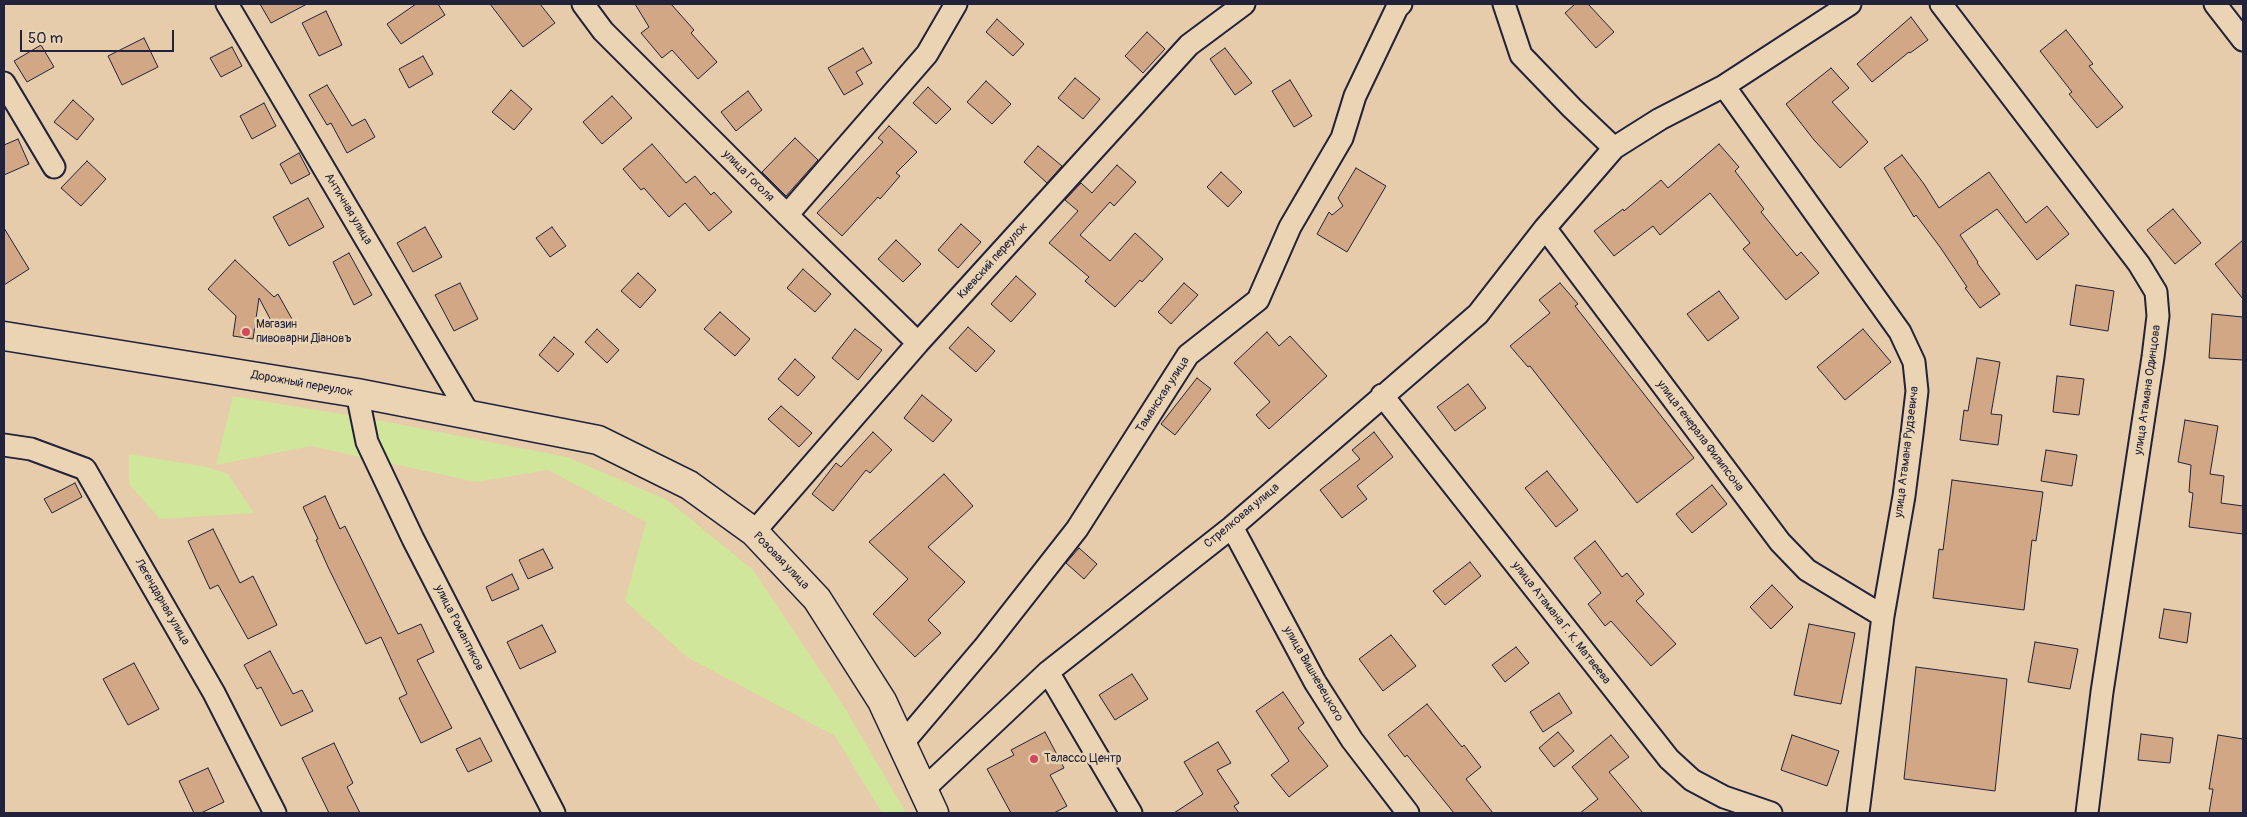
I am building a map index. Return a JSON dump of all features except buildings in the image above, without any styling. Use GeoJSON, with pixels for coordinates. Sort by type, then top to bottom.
{"type":"FeatureCollection","features":[{"type":"Feature","properties":{"kind":"main road","name":"Дорожный переулок"},"geometry":{"type":"LineString","coordinates":[[4,336],[357,393],[598,440]]}},
{"type":"Feature","properties":{"kind":"main road","name":"Розовая улица"},"geometry":{"type":"LineString","coordinates":[[598,440],[689,485],[754,532],[817,599],[882,701],[929,801]]}},
{"type":"Feature","properties":{"kind":"street","name":"Античная улица"},"geometry":{"type":"LineString","coordinates":[[227,4],[469,414]]}},
{"type":"Feature","properties":{"kind":"street","name":"улица Гоголя"},"geometry":{"type":"LineString","coordinates":[[583,4],[603,31],[918,343]]}},
{"type":"Feature","properties":{"kind":"street","name":"Киевский переулок"},"geometry":{"type":"LineString","coordinates":[[754,532],[918,343],[1189,45],[1244,4]]}},
{"type":"Feature","properties":{"kind":"street","name":"Таманская улица"},"geometry":{"type":"LineString","coordinates":[[902,744],[986,645],[1077,529],[1188,355],[1258,300],[1290,227],[1342,138],[1355,96],[1397,8],[1401,4]]}},
{"type":"Feature","properties":{"kind":"street"},"geometry":{"type":"LineString","coordinates":[[1504,4],[1521,56],[1614,148]]}},
{"type":"Feature","properties":{"kind":"street","name":"Стрелковая улица"},"geometry":{"type":"LineString","coordinates":[[929,801],[1048,672],[1232,527],[1382,395],[1478,314],[1545,228],[1614,148],[1660,119],[1724,86],[1850,4]]}},
{"type":"Feature","properties":{"kind":"street","name":"улица Атамана Одинцова"},"geometry":{"type":"LineString","coordinates":[[1941,4],[2139,264],[2156,292],[2158,316],[2153,357],[2102,692],[2087,813]]}},
{"type":"Feature","properties":{"kind":"street"},"geometry":{"type":"LineString","coordinates":[[2215,4],[2243,40]]}},
{"type":"Feature","properties":{"kind":"street"},"geometry":{"type":"LineString","coordinates":[[787,215],[927,54],[947,8]]}},
{"type":"Feature","properties":{"kind":"street"},"geometry":{"type":"LineString","coordinates":[[4,83],[54,167]]}},
{"type":"Feature","properties":{"kind":"street","name":"улица Атамана Рудзевича"},"geometry":{"type":"LineString","coordinates":[[1724,86],[1900,332],[1914,362],[1916,391],[1912,434],[1904,496],[1883,616],[1858,813]]}},
{"type":"Feature","properties":{"kind":"street","name":"улица генерала Филипсона"},"geometry":{"type":"LineString","coordinates":[[1545,228],[1780,542],[1808,570],[1883,616]]}},
{"type":"Feature","properties":{"kind":"street","name":"улица Романтиков"},"geometry":{"type":"LineString","coordinates":[[357,393],[367,442],[413,539],[554,813]]}},
{"type":"Feature","properties":{"kind":"street","name":"улица Атамана Г. К. Матвеева"},"geometry":{"type":"LineString","coordinates":[[1382,395],[1669,759],[1692,780],[1724,797],[1771,813]]}},
{"type":"Feature","properties":{"kind":"street","name":"Легендарная улица"},"geometry":{"type":"LineString","coordinates":[[4,445],[31,448],[85,469],[214,693],[275,813]]}},
{"type":"Feature","properties":{"kind":"street","name":"улица Вишневецкого"},"geometry":{"type":"LineString","coordinates":[[1232,527],[1315,682],[1352,740],[1408,813]]}},
{"type":"Feature","properties":{"kind":"street"},"geometry":{"type":"LineString","coordinates":[[1048,672],[1131,813]]}},
{"type":"Feature","properties":{"kind":"green space"},"geometry":{"type":"Polygon","coordinates":[[[233,396],[372,419],[567,457],[667,500],[753,570],[846,710],[906,813],[882,813],[835,736],[687,657],[625,601],[646,522],[548,470],[476,482],[311,446],[216,465],[233,396]]]}},
{"type":"Feature","properties":{"kind":"green space"},"geometry":{"type":"Polygon","coordinates":[[[129,454],[207,467],[228,474],[254,513],[160,519],[129,484],[129,454]]]}},
{"type":"Feature","properties":{"kind":"place","name":"Магазин пивоварни Дiановъ"},"geometry":{"type":"Point","coordinates":[246,332]}},
{"type":"Feature","properties":{"kind":"place","name":"Талассо Центр"},"geometry":{"type":"Point","coordinates":[1034,759]}}]}
